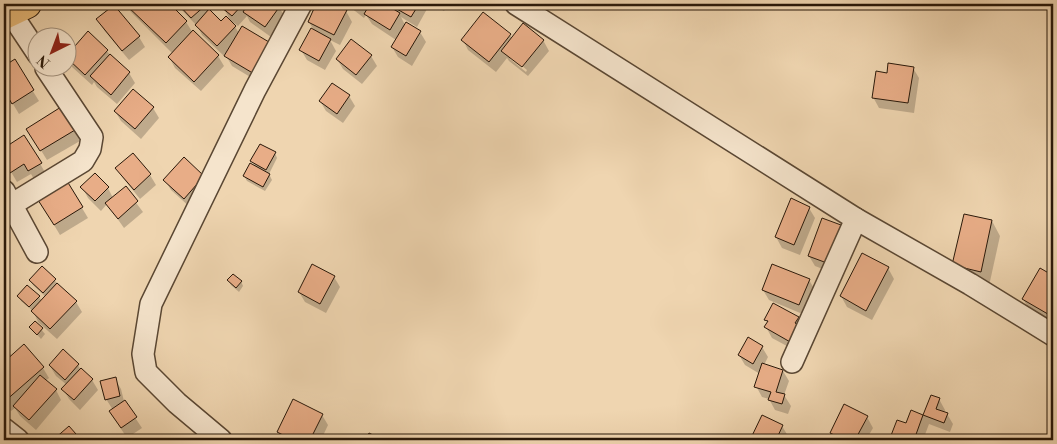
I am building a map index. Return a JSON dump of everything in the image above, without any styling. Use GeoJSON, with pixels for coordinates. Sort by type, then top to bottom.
{"type":"FeatureCollection","features":[{"type":"Feature","properties":{"kind":"street"},"geometry":{"type":"LineString","coordinates":[[221,440],[177,404],[146,372],[143,354],[151,304],[255,90],[301,4]]}},
{"type":"Feature","properties":{"kind":"street"},"geometry":{"type":"LineString","coordinates":[[516,4],[856,219],[1053,335]]}},
{"type":"Feature","properties":{"kind":"street"},"geometry":{"type":"LineString","coordinates":[[14,10],[28,36]]}},
{"type":"Feature","properties":{"kind":"street"},"geometry":{"type":"LineString","coordinates":[[37,252],[8,198],[83,160],[90,149],[92,137],[53,78]]}},
{"type":"Feature","properties":{"kind":"street"},"geometry":{"type":"LineString","coordinates":[[792,362],[856,219]]}},
{"type":"Feature","properties":{"kind":"street"},"geometry":{"type":"LineString","coordinates":[[4,429],[18,440]]}},
{"type":"Feature","properties":{"kind":"building"},"geometry":{"type":"Polygon","coordinates":[[[125,4],[170,4],[187,21],[166,43],[125,4]]]}},
{"type":"Feature","properties":{"kind":"building"},"geometry":{"type":"Polygon","coordinates":[[[178,4],[207,4],[191,18],[178,4]]]}},
{"type":"Feature","properties":{"kind":"building"},"geometry":{"type":"Polygon","coordinates":[[[224,4],[243,4],[232,16],[221,7],[224,4]]]}},
{"type":"Feature","properties":{"kind":"building"},"geometry":{"type":"Polygon","coordinates":[[[248,4],[277,4],[280,6],[265,27],[243,12],[248,4]]]}},
{"type":"Feature","properties":{"kind":"building"},"geometry":{"type":"Polygon","coordinates":[[[316,4],[334,4],[347,10],[334,35],[308,22],[316,4]]]}},
{"type":"Feature","properties":{"kind":"building"},"geometry":{"type":"Polygon","coordinates":[[[370,4],[385,4],[400,13],[390,30],[364,14],[370,4]]]}},
{"type":"Feature","properties":{"kind":"building"},"geometry":{"type":"Polygon","coordinates":[[[388,4],[419,4],[411,17],[388,4]]]}},
{"type":"Feature","properties":{"kind":"building"},"geometry":{"type":"Polygon","coordinates":[[[114,5],[140,36],[122,51],[96,19],[114,5]]]}},
{"type":"Feature","properties":{"kind":"building"},"geometry":{"type":"Polygon","coordinates":[[[209,9],[221,21],[226,16],[236,26],[217,46],[195,25],[209,9]]]}},
{"type":"Feature","properties":{"kind":"building"},"geometry":{"type":"Polygon","coordinates":[[[483,12],[511,34],[489,62],[461,40],[483,12]]]}},
{"type":"Feature","properties":{"kind":"building"},"geometry":{"type":"Polygon","coordinates":[[[406,22],[421,31],[406,56],[391,47],[406,22]]]}},
{"type":"Feature","properties":{"kind":"building"},"geometry":{"type":"Polygon","coordinates":[[[523,23],[544,40],[522,67],[501,51],[523,23]]]}},
{"type":"Feature","properties":{"kind":"building"},"geometry":{"type":"Polygon","coordinates":[[[242,26],[274,45],[256,75],[224,56],[242,26]]]}},
{"type":"Feature","properties":{"kind":"building"},"geometry":{"type":"Polygon","coordinates":[[[311,28],[331,39],[319,61],[299,50],[311,28]]]}},
{"type":"Feature","properties":{"kind":"building"},"geometry":{"type":"Polygon","coordinates":[[[193,30],[219,55],[194,82],[168,57],[193,30]]]}},
{"type":"Feature","properties":{"kind":"building"},"geometry":{"type":"Polygon","coordinates":[[[88,31],[108,50],[85,75],[78,68],[78,42],[88,31]]]}},
{"type":"Feature","properties":{"kind":"building"},"geometry":{"type":"Polygon","coordinates":[[[351,39],[372,55],[356,75],[336,59],[351,39]]]}},
{"type":"Feature","properties":{"kind":"building"},"geometry":{"type":"Polygon","coordinates":[[[110,54],[130,72],[111,95],[90,76],[110,54]]]}},
{"type":"Feature","properties":{"kind":"building"},"geometry":{"type":"Polygon","coordinates":[[[15,59],[34,90],[12,104],[4,90],[4,66],[15,59]]]}},
{"type":"Feature","properties":{"kind":"building"},"geometry":{"type":"Polygon","coordinates":[[[888,63],[914,67],[908,103],[872,98],[876,71],[887,73],[888,63]]]}},
{"type":"Feature","properties":{"kind":"building"},"geometry":{"type":"Polygon","coordinates":[[[332,83],[350,95],[337,114],[319,101],[332,83]]]}},
{"type":"Feature","properties":{"kind":"building"},"geometry":{"type":"Polygon","coordinates":[[[133,89],[154,107],[135,129],[114,111],[133,89]]]}},
{"type":"Feature","properties":{"kind":"building"},"geometry":{"type":"Polygon","coordinates":[[[61,107],[75,130],[40,151],[26,129],[61,107]]]}},
{"type":"Feature","properties":{"kind":"building"},"geometry":{"type":"Polygon","coordinates":[[[24,135],[42,163],[28,171],[24,164],[10,173],[4,162],[4,148],[24,135]]]}},
{"type":"Feature","properties":{"kind":"building"},"geometry":{"type":"Polygon","coordinates":[[[260,144],[276,152],[266,170],[250,161],[260,144]]]}},
{"type":"Feature","properties":{"kind":"building"},"geometry":{"type":"Polygon","coordinates":[[[133,153],[151,174],[134,190],[115,168],[133,153]]]}},
{"type":"Feature","properties":{"kind":"building"},"geometry":{"type":"Polygon","coordinates":[[[184,157],[204,176],[184,199],[163,180],[184,157]]]}},
{"type":"Feature","properties":{"kind":"building"},"geometry":{"type":"Polygon","coordinates":[[[250,163],[270,174],[263,187],[243,176],[250,163]]]}},
{"type":"Feature","properties":{"kind":"building"},"geometry":{"type":"Polygon","coordinates":[[[95,173],[109,187],[95,201],[80,187],[95,173]]]}},
{"type":"Feature","properties":{"kind":"building"},"geometry":{"type":"Polygon","coordinates":[[[67,181],[83,207],[54,225],[38,200],[67,181]]]}},
{"type":"Feature","properties":{"kind":"building"},"geometry":{"type":"Polygon","coordinates":[[[126,186],[138,201],[118,219],[105,203],[126,186]]]}},
{"type":"Feature","properties":{"kind":"building"},"geometry":{"type":"Polygon","coordinates":[[[791,198],[810,207],[794,245],[775,237],[791,198]]]}},
{"type":"Feature","properties":{"kind":"building"},"geometry":{"type":"Polygon","coordinates":[[[964,214],[992,220],[981,272],[952,265],[964,214]]]}},
{"type":"Feature","properties":{"kind":"building"},"geometry":{"type":"Polygon","coordinates":[[[822,218],[841,225],[827,263],[808,256],[822,218]]]}},
{"type":"Feature","properties":{"kind":"building"},"geometry":{"type":"Polygon","coordinates":[[[862,253],[889,267],[866,311],[840,296],[862,253]]]}},
{"type":"Feature","properties":{"kind":"building"},"geometry":{"type":"Polygon","coordinates":[[[312,264],[335,276],[320,304],[298,292],[312,264]]]}},
{"type":"Feature","properties":{"kind":"building"},"geometry":{"type":"Polygon","coordinates":[[[772,264],[810,279],[799,305],[762,290],[772,264]]]}},
{"type":"Feature","properties":{"kind":"building"},"geometry":{"type":"Polygon","coordinates":[[[42,266],[56,279],[43,293],[29,280],[42,266]]]}},
{"type":"Feature","properties":{"kind":"building"},"geometry":{"type":"Polygon","coordinates":[[[1040,268],[1052,275],[1053,272],[1053,317],[1022,299],[1040,268]]]}},
{"type":"Feature","properties":{"kind":"building"},"geometry":{"type":"Polygon","coordinates":[[[233,274],[242,281],[236,288],[227,280],[233,274]]]}},
{"type":"Feature","properties":{"kind":"building"},"geometry":{"type":"Polygon","coordinates":[[[57,283],[77,301],[50,329],[31,311],[57,283]]]}},
{"type":"Feature","properties":{"kind":"building"},"geometry":{"type":"Polygon","coordinates":[[[27,285],[40,296],[29,307],[17,296],[27,285]]]}},
{"type":"Feature","properties":{"kind":"building"},"geometry":{"type":"Polygon","coordinates":[[[773,303],[799,317],[795,323],[802,327],[792,343],[764,327],[768,321],[764,320],[773,303]]]}},
{"type":"Feature","properties":{"kind":"building"},"geometry":{"type":"Polygon","coordinates":[[[35,321],[43,328],[37,335],[29,327],[35,321]]]}},
{"type":"Feature","properties":{"kind":"building"},"geometry":{"type":"Polygon","coordinates":[[[748,337],[763,346],[753,364],[738,355],[748,337]]]}},
{"type":"Feature","properties":{"kind":"building"},"geometry":{"type":"Polygon","coordinates":[[[4,342],[9,349],[4,352],[4,342]]]}},
{"type":"Feature","properties":{"kind":"building"},"geometry":{"type":"Polygon","coordinates":[[[24,344],[44,367],[4,402],[4,362],[24,344]]]}},
{"type":"Feature","properties":{"kind":"building"},"geometry":{"type":"Polygon","coordinates":[[[63,349],[79,364],[65,380],[49,365],[63,349]]]}},
{"type":"Feature","properties":{"kind":"building"},"geometry":{"type":"Polygon","coordinates":[[[762,363],[783,370],[776,392],[785,394],[782,404],[768,400],[771,392],[754,387],[762,363]]]}},
{"type":"Feature","properties":{"kind":"building"},"geometry":{"type":"Polygon","coordinates":[[[81,368],[93,379],[74,400],[61,389],[81,368]]]}},
{"type":"Feature","properties":{"kind":"building"},"geometry":{"type":"Polygon","coordinates":[[[40,375],[57,389],[29,420],[13,406],[40,375]]]}},
{"type":"Feature","properties":{"kind":"building"},"geometry":{"type":"Polygon","coordinates":[[[116,377],[120,396],[105,400],[100,381],[116,377]]]}},
{"type":"Feature","properties":{"kind":"building"},"geometry":{"type":"Polygon","coordinates":[[[931,395],[940,398],[936,409],[948,413],[944,423],[923,415],[931,395]]]}},
{"type":"Feature","properties":{"kind":"building"},"geometry":{"type":"Polygon","coordinates":[[[293,399],[323,414],[310,440],[293,440],[277,432],[293,399]]]}},
{"type":"Feature","properties":{"kind":"building"},"geometry":{"type":"Polygon","coordinates":[[[125,400],[137,417],[121,428],[109,411],[125,400]]]}},
{"type":"Feature","properties":{"kind":"building"},"geometry":{"type":"Polygon","coordinates":[[[844,404],[868,416],[855,440],[845,440],[830,433],[844,404]]]}},
{"type":"Feature","properties":{"kind":"building"},"geometry":{"type":"Polygon","coordinates":[[[911,410],[923,415],[914,440],[895,440],[890,438],[897,420],[906,423],[911,410]]]}},
{"type":"Feature","properties":{"kind":"building"},"geometry":{"type":"Polygon","coordinates":[[[762,415],[783,425],[776,440],[750,440],[762,415]]]}},
{"type":"Feature","properties":{"kind":"building"},"geometry":{"type":"Polygon","coordinates":[[[69,426],[76,434],[69,440],[53,440],[69,426]]]}},
{"type":"Feature","properties":{"kind":"building"},"geometry":{"type":"Polygon","coordinates":[[[369,433],[383,440],[365,440],[369,433]]]}}]}
